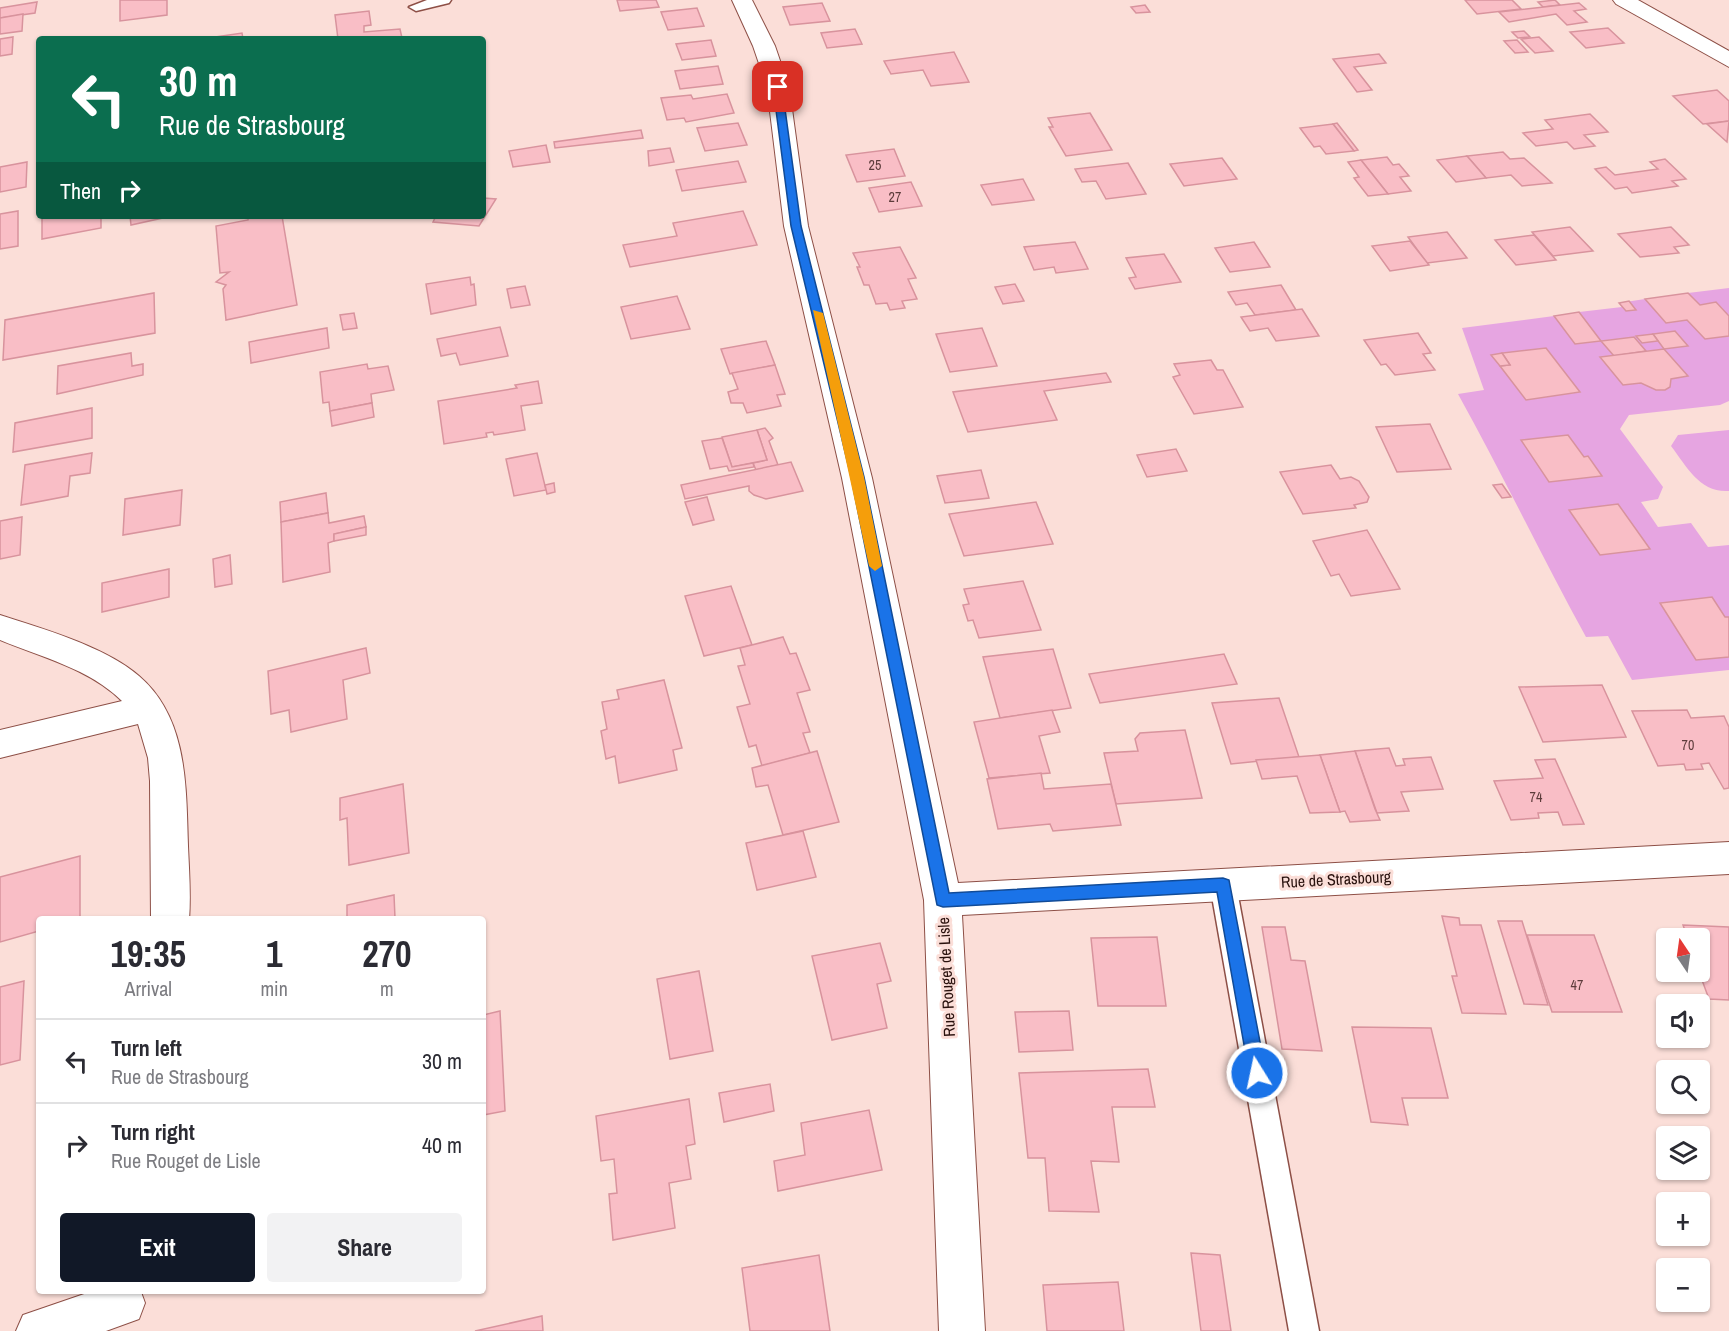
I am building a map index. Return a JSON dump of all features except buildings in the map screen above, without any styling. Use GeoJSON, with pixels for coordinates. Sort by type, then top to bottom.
{"type":"FeatureCollection","features":[{"type":"Feature","properties":{"kind":"street","name":"Rue Rouget de Lisle"},"geometry":{"type":"LineString","coordinates":[[742,0],[764,46],[778,87],[796,226],[857,477],[943,900],[962,1331]]}},
{"type":"Feature","properties":{"kind":"street"},"geometry":{"type":"LineString","coordinates":[[1623,0],[1729,60]]}},
{"type":"Feature","properties":{"kind":"street"},"geometry":{"type":"LineString","coordinates":[[0,627],[102,669],[128,685],[148,708],[161,740],[169,779],[170,916]]}},
{"type":"Feature","properties":{"kind":"street"},"geometry":{"type":"LineString","coordinates":[[0,744],[148,708]]}},
{"type":"Feature","properties":{"kind":"street","name":"Rue de Strasbourg"},"geometry":{"type":"LineString","coordinates":[[943,900],[1729,858]]}},
{"type":"Feature","properties":{"kind":"street"},"geometry":{"type":"LineString","coordinates":[[39,1331],[122,1309]]}},
{"type":"Feature","properties":{"kind":"lane"},"geometry":{"type":"LineString","coordinates":[[416,7],[444,0]]}},
{"type":"Feature","properties":{"kind":"lane"},"geometry":{"type":"LineString","coordinates":[[1223,885],[1304,1331]]}},
{"type":"Feature","properties":{"kind":"shaded area"},"geometry":{"type":"Polygon","coordinates":[[[1729,288],[1729,316],[1716,302],[1700,305],[1688,293],[1729,288]]]}},
{"type":"Feature","properties":{"kind":"shaded area"},"geometry":{"type":"Polygon","coordinates":[[[1645,299],[1666,323],[1687,320],[1705,339],[1729,336],[1729,401],[1720,405],[1629,415],[1620,429],[1663,487],[1658,499],[1641,502],[1658,527],[1691,523],[1708,547],[1729,545],[1729,670],[1632,680],[1608,636],[1586,637],[1458,394],[1484,390],[1462,328],[1554,316],[1575,344],[1600,341],[1579,312],[1622,307],[1619,303],[1645,299]],[[1675,331],[1637,337],[1642,343],[1658,341],[1664,349],[1688,346],[1675,331]],[[1634,337],[1602,341],[1614,356],[1600,358],[1623,385],[1636,383],[1662,390],[1670,387],[1671,379],[1687,376],[1664,349],[1646,351],[1634,337]],[[1546,348],[1492,355],[1526,400],[1580,392],[1546,348]]]}},
{"type":"Feature","properties":{"kind":"shaded area"},"geometry":{"type":"Polygon","coordinates":[[[1729,430],[1729,491],[1719,491],[1710,488],[1695,477],[1671,446],[1678,435],[1729,430]]]}},
{"type":"Feature","properties":{"kind":"slow traffic"},"geometry":{"type":"LineString","coordinates":[[817,313],[857,477],[875,566]]}},
{"type":"Feature","properties":{"kind":"route"},"geometry":{"type":"LineString","coordinates":[[778,87],[796,226],[857,477],[943,900],[1223,885],[1257,1073]]}}]}
